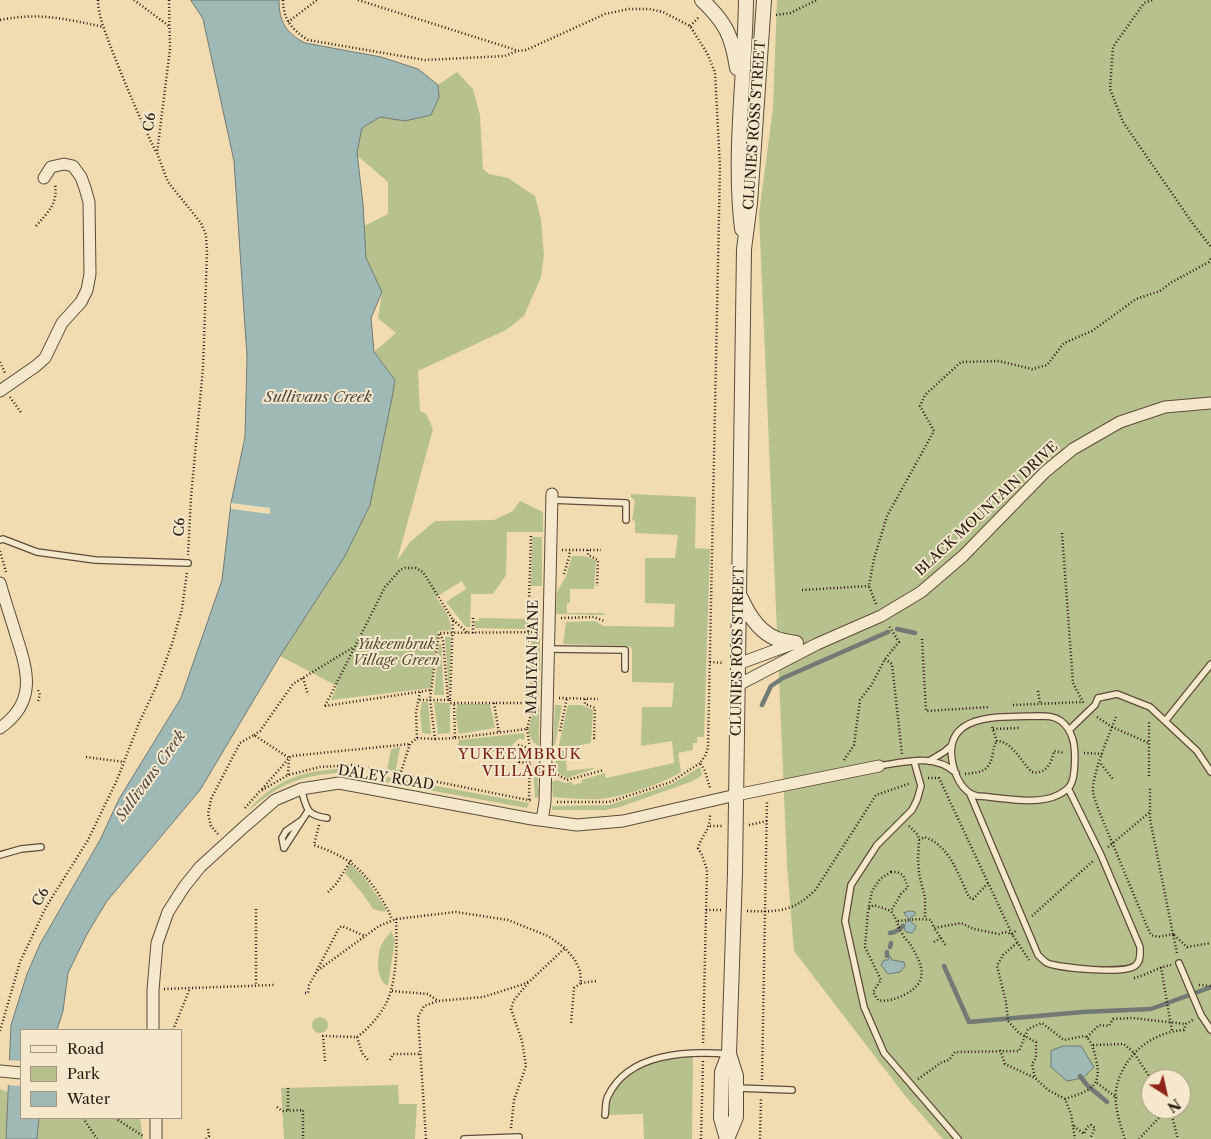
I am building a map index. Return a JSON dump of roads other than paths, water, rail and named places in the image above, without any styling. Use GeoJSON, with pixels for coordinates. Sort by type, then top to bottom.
{"type":"FeatureCollection","features":[{"type":"Feature","properties":{"kind":"street"},"geometry":{"type":"LineString","coordinates":[[702,0],[718,16],[728,32],[735,56],[741,91]]}},
{"type":"Feature","properties":{"kind":"street","name":"CLUNIES ROSS STREET"},"geometry":{"type":"LineString","coordinates":[[744,249],[739,203],[741,91],[746,0]]}},
{"type":"Feature","properties":{"kind":"street","name":"CLUNIES ROSS STREET"},"geometry":{"type":"LineString","coordinates":[[727,1139],[721,1118],[722,1072],[729,1054],[736,872],[744,249],[750,203],[764,0]]}},
{"type":"Feature","properties":{"kind":"street"},"geometry":{"type":"LineString","coordinates":[[0,391],[45,358],[62,323],[81,302],[87,290],[90,274],[89,202],[82,177],[73,166],[64,164],[51,167],[44,178]]}},
{"type":"Feature","properties":{"kind":"street","name":"BLACK MOUNTAIN DRIVE"},"geometry":{"type":"LineString","coordinates":[[738,685],[817,644],[881,616],[915,596],[963,556],[1045,472],[1073,449],[1120,422],[1165,407],[1211,403]]}},
{"type":"Feature","properties":{"kind":"street","name":"MALIYAN LANE"},"geometry":{"type":"LineString","coordinates":[[542,820],[546,802],[551,497]]}},
{"type":"Feature","properties":{"kind":"street"},"geometry":{"type":"LineString","coordinates":[[0,584],[26,670],[27,685],[20,710],[0,728]]}},
{"type":"Feature","properties":{"kind":"street"},"geometry":{"type":"LineString","coordinates":[[739,592],[746,610],[757,625],[776,638],[796,643]]}},
{"type":"Feature","properties":{"kind":"street","name":"BLACK MOUNTAIN DRIVE"},"geometry":{"type":"LineString","coordinates":[[738,664],[796,643],[817,644]]}},
{"type":"Feature","properties":{"kind":"street","name":"DALEY ROAD"},"geometry":{"type":"LineString","coordinates":[[153,1029],[153,990],[157,943],[168,912],[200,867],[275,800],[301,789],[339,783],[542,820],[577,824],[623,821],[736,795],[879,766]]}},
{"type":"Feature","properties":{"kind":"street","name":"CLUNIES ROSS STREET"},"geometry":{"type":"LineString","coordinates":[[727,1139],[736,1118],[736,1076],[729,1054]]}},
{"type":"Feature","properties":{"kind":"street"},"geometry":{"type":"LineString","coordinates":[[0,1071],[20,1073]]}},
{"type":"Feature","properties":{"kind":"street"},"geometry":{"type":"LineString","coordinates":[[153,1137],[156,1119]]}},
{"type":"Feature","properties":{"kind":"lane"},"geometry":{"type":"LineString","coordinates":[[551,497],[626,503],[626,520]]}},
{"type":"Feature","properties":{"kind":"lane"},"geometry":{"type":"LineString","coordinates":[[0,540],[4,539],[37,552],[95,560],[188,563]]}},
{"type":"Feature","properties":{"kind":"lane"},"geometry":{"type":"LineString","coordinates":[[548,649],[625,650],[625,669]]}},
{"type":"Feature","properties":{"kind":"lane"},"geometry":{"type":"LineString","coordinates":[[1166,720],[1211,664]]}},
{"type":"Feature","properties":{"kind":"lane"},"geometry":{"type":"LineString","coordinates":[[1069,730],[1095,705],[1098,698],[1117,694],[1150,707],[1166,720],[1197,751],[1211,772]]}},
{"type":"Feature","properties":{"kind":"lane"},"geometry":{"type":"LineString","coordinates":[[970,794],[1036,800],[1057,796],[1068,788],[1073,780],[1073,738],[1062,722],[1050,716],[990,717],[975,721],[964,726],[955,735],[951,746],[951,755],[956,774],[963,787],[970,794],[1038,955],[1046,962],[1059,966],[1096,970],[1127,970],[1137,965],[1140,957],[1140,947],[1100,853],[1068,788]]}},
{"type":"Feature","properties":{"kind":"lane"},"geometry":{"type":"LineString","coordinates":[[929,760],[951,746]]}},
{"type":"Feature","properties":{"kind":"lane"},"geometry":{"type":"LineString","coordinates":[[879,766],[929,760],[948,766],[956,774]]}},
{"type":"Feature","properties":{"kind":"lane"},"geometry":{"type":"LineString","coordinates":[[914,761],[921,786],[920,793],[912,810],[877,845],[851,885],[845,920],[866,1012],[884,1053],[958,1139]]}},
{"type":"Feature","properties":{"kind":"lane"},"geometry":{"type":"LineString","coordinates":[[301,789],[308,810],[313,816],[324,818]]}},
{"type":"Feature","properties":{"kind":"lane"},"geometry":{"type":"LineString","coordinates":[[304,819],[286,831],[282,838],[284,848],[294,836],[304,819],[308,810]]}},
{"type":"Feature","properties":{"kind":"lane"},"geometry":{"type":"LineString","coordinates":[[0,855],[21,848],[41,847]]}},
{"type":"Feature","properties":{"kind":"lane"},"geometry":{"type":"LineString","coordinates":[[1179,963],[1201,1015],[1211,1030]]}},
{"type":"Feature","properties":{"kind":"lane"},"geometry":{"type":"LineString","coordinates":[[605,1115],[607,1097],[618,1082],[629,1071],[644,1063],[672,1055],[703,1052],[729,1054]]}},
{"type":"Feature","properties":{"kind":"lane"},"geometry":{"type":"LineString","coordinates":[[736,1088],[792,1090]]}},
{"type":"Feature","properties":{"kind":"lane"},"geometry":{"type":"LineString","coordinates":[[464,1139],[519,1137]]}},
{"type":"Feature","properties":{"kind":"water","name":"Sullivans Creek"},"geometry":{"type":"Polygon","coordinates":[[[191,0],[279,0],[280,15],[288,31],[305,43],[381,57],[418,69],[438,85],[439,97],[431,115],[405,121],[380,117],[362,128],[357,152],[363,204],[366,258],[382,292],[371,318],[374,352],[395,380],[392,398],[370,505],[345,556],[280,656],[200,790],[107,901],[87,934],[68,973],[63,1011],[57,1029],[20,1029],[20,1119],[39,1119],[37,1139],[6,1139],[11,1025],[27,974],[40,944],[100,840],[119,799],[181,698],[222,580],[231,503],[245,437],[247,357],[234,161],[203,19],[191,0]]]}},
{"type":"Feature","properties":{"kind":"water"},"geometry":{"type":"Polygon","coordinates":[[[915,912],[915,915],[910,918],[911,922],[916,926],[912,933],[906,932],[903,926],[908,921],[904,913],[915,912]]]}},
{"type":"Feature","properties":{"kind":"water"},"geometry":{"type":"Polygon","coordinates":[[[887,956],[890,956],[892,960],[904,962],[905,966],[900,972],[888,974],[881,965],[884,960],[888,960],[887,956]]]}},
{"type":"Feature","properties":{"kind":"water"},"geometry":{"type":"Polygon","coordinates":[[[1063,1046],[1081,1046],[1094,1067],[1083,1078],[1067,1081],[1051,1067],[1051,1051],[1063,1046]]]}},
{"type":"Feature","properties":{"kind":"waterway"},"geometry":{"type":"LineString","coordinates":[[897,629],[915,633]]}},
{"type":"Feature","properties":{"kind":"waterway"},"geometry":{"type":"LineString","coordinates":[[762,705],[771,686],[783,678],[888,632]]}},
{"type":"Feature","properties":{"kind":"waterway"},"geometry":{"type":"LineString","coordinates":[[890,933],[903,926]]}},
{"type":"Feature","properties":{"kind":"waterway"},"geometry":{"type":"LineString","coordinates":[[890,947],[891,943]]}},
{"type":"Feature","properties":{"kind":"waterway"},"geometry":{"type":"LineString","coordinates":[[944,966],[969,1022],[1083,1012],[1151,1009],[1211,987]]}},
{"type":"Feature","properties":{"kind":"waterway"},"geometry":{"type":"LineString","coordinates":[[1080,1076],[1087,1085],[1107,1102]]}},
{"type":"Feature","properties":{"kind":"district","name":"YUKEEMBRUK VILLAGE"},"geometry":{"type":"Point","coordinates":[520,764]}},
{"type":"Feature","properties":{"kind":"park label","name":"Yukeembruk Village Green"},"geometry":{"type":"Point","coordinates":[396,654]}}]}
